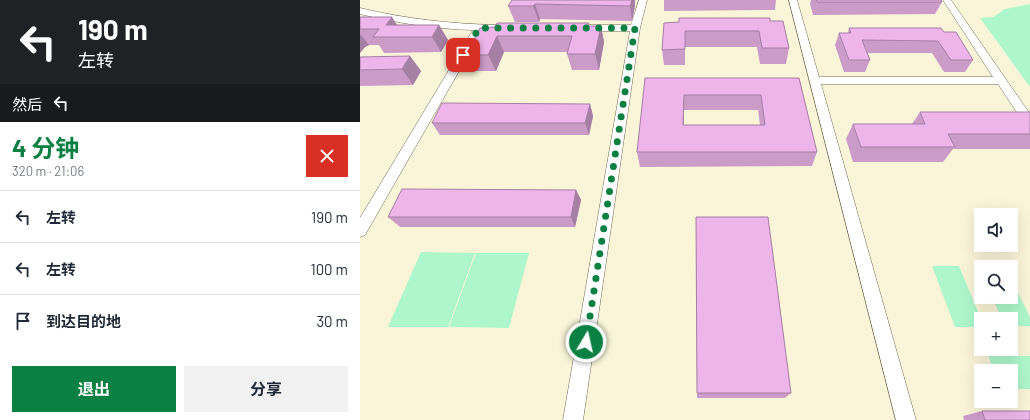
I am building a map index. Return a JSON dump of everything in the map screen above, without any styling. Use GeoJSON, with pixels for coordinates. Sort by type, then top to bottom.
{"type":"FeatureCollection","features":[{"type":"Feature","properties":{"kind":"street"},"geometry":{"type":"LineString","coordinates":[[573,420],[635,28],[643,0]]}},
{"type":"Feature","properties":{"kind":"street"},"geometry":{"type":"LineString","coordinates":[[793,0],[906,420]]}},
{"type":"Feature","properties":{"kind":"street"},"geometry":{"type":"LineString","coordinates":[[947,0],[1030,123]]}},
{"type":"Feature","properties":{"kind":"street"},"geometry":{"type":"LineString","coordinates":[[360,11],[390,19],[430,26],[510,28]]}},
{"type":"Feature","properties":{"kind":"street"},"geometry":{"type":"LineString","coordinates":[[360,231],[479,28]]}},
{"type":"Feature","properties":{"kind":"street"},"geometry":{"type":"LineString","coordinates":[[573,28],[635,28]]}},
{"type":"Feature","properties":{"kind":"street"},"geometry":{"type":"LineString","coordinates":[[815,81],[1000,80]]}},
{"type":"Feature","properties":{"kind":"green space"},"geometry":{"type":"Polygon","coordinates":[[[1030,4],[1030,87],[980,18],[993,17],[1005,9],[1030,4]]]}},
{"type":"Feature","properties":{"kind":"green space"},"geometry":{"type":"Polygon","coordinates":[[[421,252],[475,253],[448,327],[388,327],[421,252]]]}},
{"type":"Feature","properties":{"kind":"green space"},"geometry":{"type":"Polygon","coordinates":[[[476,253],[529,253],[509,328],[449,327],[476,253]]]}},
{"type":"Feature","properties":{"kind":"green space"},"geometry":{"type":"Polygon","coordinates":[[[932,266],[959,266],[978,312],[974,312],[974,327],[955,327],[932,266]]]}},
{"type":"Feature","properties":{"kind":"green space"},"geometry":{"type":"Polygon","coordinates":[[[1018,292],[1030,317],[1030,326],[1018,326],[1018,312],[999,312],[995,304],[1018,304],[1018,292]]]}},
{"type":"Feature","properties":{"kind":"green space"},"geometry":{"type":"Polygon","coordinates":[[[988,356],[1030,356],[1030,389],[1018,389],[1018,364],[991,364],[988,356]]]}},
{"type":"Feature","properties":{"kind":"building"},"geometry":{"type":"Polygon","coordinates":[[[512,0],[632,0],[630,6],[535,4],[533,6],[508,6],[512,0]]]}},
{"type":"Feature","properties":{"kind":"building"},"geometry":{"type":"Polygon","coordinates":[[[816,0],[941,0],[942,2],[817,2],[816,0]]]}},
{"type":"Feature","properties":{"kind":"building"},"geometry":{"type":"Polygon","coordinates":[[[360,17],[392,17],[386,25],[439,25],[432,37],[373,37],[379,29],[360,29],[360,17]]]}},
{"type":"Feature","properties":{"kind":"building"},"geometry":{"type":"Polygon","coordinates":[[[679,18],[770,18],[770,21],[783,21],[789,48],[762,48],[759,31],[685,31],[685,49],[662,50],[664,23],[679,22],[679,18]]]}},
{"type":"Feature","properties":{"kind":"building"},"geometry":{"type":"Polygon","coordinates":[[[497,23],[589,23],[588,26],[601,26],[595,54],[567,54],[572,36],[497,36],[488,55],[466,55],[480,28],[495,27],[497,23]]]}},
{"type":"Feature","properties":{"kind":"building"},"geometry":{"type":"Polygon","coordinates":[[[849,28],[941,28],[944,32],[956,32],[973,60],[951,60],[938,41],[862,40],[870,60],[849,60],[839,33],[851,33],[849,28]]]}},
{"type":"Feature","properties":{"kind":"building"},"geometry":{"type":"Polygon","coordinates":[[[410,56],[402,69],[360,70],[360,57],[410,56]]]}},
{"type":"Feature","properties":{"kind":"building"},"geometry":{"type":"Polygon","coordinates":[[[645,78],[799,78],[817,152],[637,152],[645,78]],[[684,95],[683,125],[765,125],[761,95],[684,95]]]}},
{"type":"Feature","properties":{"kind":"building"},"geometry":{"type":"Polygon","coordinates":[[[442,103],[590,104],[585,123],[432,123],[442,103]]]}},
{"type":"Feature","properties":{"kind":"building"},"geometry":{"type":"Polygon","coordinates":[[[920,112],[1030,112],[1030,134],[948,134],[955,147],[861,147],[853,124],[925,124],[920,112]]]}},
{"type":"Feature","properties":{"kind":"building"},"geometry":{"type":"Polygon","coordinates":[[[402,189],[576,190],[571,217],[388,217],[402,189]]]}},
{"type":"Feature","properties":{"kind":"building"},"geometry":{"type":"Polygon","coordinates":[[[696,217],[768,217],[791,393],[697,393],[696,217]]]}},
{"type":"Feature","properties":{"kind":"building"},"geometry":{"type":"Polygon","coordinates":[[[982,411],[1030,411],[1030,420],[985,420],[982,411]]]}},
{"type":"Feature","properties":{"kind":"route"},"geometry":{"type":"LineString","coordinates":[[463,55],[479,28],[635,28],[586,342]]}}]}
